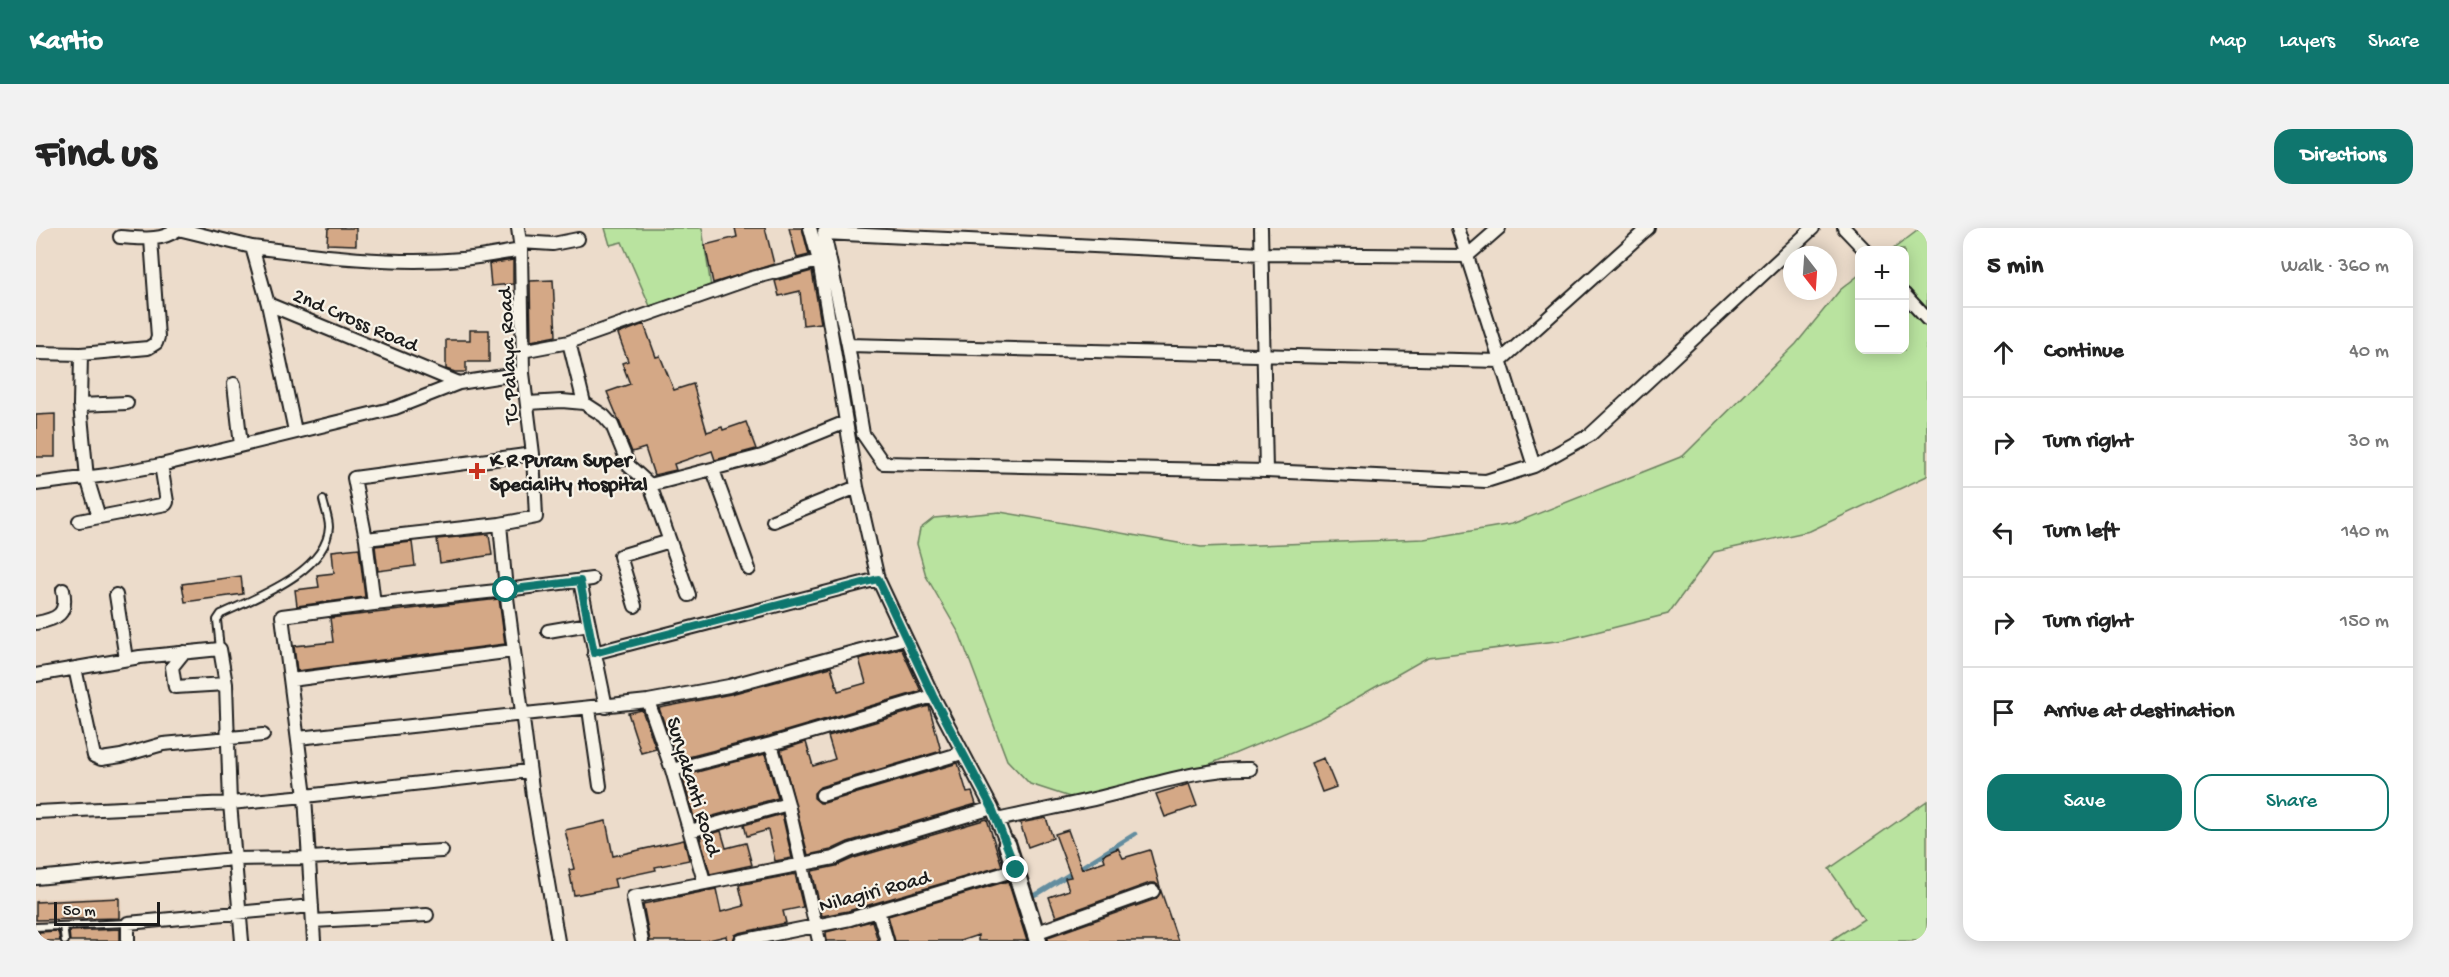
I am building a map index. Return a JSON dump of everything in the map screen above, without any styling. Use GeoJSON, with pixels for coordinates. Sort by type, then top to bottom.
{"type":"FeatureCollection","features":[{"type":"Feature","properties":{"kind":"street","name":"TC Palaya Road"},"geometry":{"type":"LineString","coordinates":[[500,524],[536,517],[528,403],[523,373],[521,246],[518,228]]}},
{"type":"Feature","properties":{"kind":"street"},"geometry":{"type":"LineString","coordinates":[[810,228],[819,261],[856,487],[878,579],[933,696],[995,814],[1037,937],[1153,891]]}},
{"type":"Feature","properties":{"kind":"street"},"geometry":{"type":"LineString","coordinates":[[1261,228],[1266,471]]}},
{"type":"Feature","properties":{"kind":"street"},"geometry":{"type":"LineString","coordinates":[[1458,228],[1534,466]]}},
{"type":"Feature","properties":{"kind":"street"},"geometry":{"type":"LineString","coordinates":[[1498,228],[1467,256],[1262,254],[825,230],[863,434],[883,463],[1266,471],[1486,480],[1534,466],[1590,435],[1813,228]]}},
{"type":"Feature","properties":{"kind":"street"},"geometry":{"type":"LineString","coordinates":[[848,345],[1500,361],[1648,228]]}},
{"type":"Feature","properties":{"kind":"street"},"geometry":{"type":"LineString","coordinates":[[1844,228],[1861,246]]}},
{"type":"Feature","properties":{"kind":"street"},"geometry":{"type":"LineString","coordinates":[[120,237],[151,239],[166,237],[176,229],[252,247],[313,255],[408,261],[463,259],[521,246],[553,244],[578,239]]}},
{"type":"Feature","properties":{"kind":"street"},"geometry":{"type":"LineString","coordinates":[[36,353],[81,354],[148,348],[156,343],[158,337],[151,239]]}},
{"type":"Feature","properties":{"kind":"street","name":"2nd Cross Road"},"geometry":{"type":"LineString","coordinates":[[252,247],[268,304],[459,383]]}},
{"type":"Feature","properties":{"kind":"street"},"geometry":{"type":"LineString","coordinates":[[522,351],[569,342],[752,278],[819,261]]}},
{"type":"Feature","properties":{"kind":"street"},"geometry":{"type":"LineString","coordinates":[[1909,299],[1927,319]]}},
{"type":"Feature","properties":{"kind":"street"},"geometry":{"type":"LineString","coordinates":[[268,304],[295,431]]}},
{"type":"Feature","properties":{"kind":"street"},"geometry":{"type":"LineString","coordinates":[[569,342],[584,403]]}},
{"type":"Feature","properties":{"kind":"street"},"geometry":{"type":"LineString","coordinates":[[81,354],[80,405],[87,478],[99,518]]}},
{"type":"Feature","properties":{"kind":"street"},"geometry":{"type":"LineString","coordinates":[[36,484],[161,465],[395,408],[459,383],[523,373]]}},
{"type":"Feature","properties":{"kind":"street"},"geometry":{"type":"LineString","coordinates":[[234,384],[241,445]]}},
{"type":"Feature","properties":{"kind":"street"},"geometry":{"type":"LineString","coordinates":[[528,403],[562,401],[584,403],[604,416],[612,425],[629,466],[650,485],[689,595]]}},
{"type":"Feature","properties":{"kind":"street"},"geometry":{"type":"LineString","coordinates":[[80,405],[127,403]]}},
{"type":"Feature","properties":{"kind":"street"},"geometry":{"type":"LineString","coordinates":[[650,485],[762,456],[846,422]]}},
{"type":"Feature","properties":{"kind":"street"},"geometry":{"type":"LineString","coordinates":[[374,604],[366,539],[354,478],[532,454]]}},
{"type":"Feature","properties":{"kind":"street"},"geometry":{"type":"LineString","coordinates":[[79,521],[166,504],[168,502],[161,465]]}},
{"type":"Feature","properties":{"kind":"street"},"geometry":{"type":"LineString","coordinates":[[713,470],[749,569]]}},
{"type":"Feature","properties":{"kind":"street"},"geometry":{"type":"LineString","coordinates":[[773,521],[856,487]]}},
{"type":"Feature","properties":{"kind":"street"},"geometry":{"type":"LineString","coordinates":[[366,539],[500,524],[513,651],[558,941]]}},
{"type":"Feature","properties":{"kind":"street"},"geometry":{"type":"LineString","coordinates":[[635,606],[620,556],[670,540]]}},
{"type":"Feature","properties":{"kind":"street"},"geometry":{"type":"LineString","coordinates":[[594,653],[878,579]]}},
{"type":"Feature","properties":{"kind":"street"},"geometry":{"type":"LineString","coordinates":[[314,941],[305,796],[282,616],[586,580],[589,624],[606,707]]}},
{"type":"Feature","properties":{"kind":"street"},"geometry":{"type":"LineString","coordinates":[[36,623],[54,620],[61,614],[65,599],[63,590]]}},
{"type":"Feature","properties":{"kind":"street"},"geometry":{"type":"LineString","coordinates":[[116,595],[126,659]]}},
{"type":"Feature","properties":{"kind":"street"},"geometry":{"type":"LineString","coordinates":[[548,631],[589,624]]}},
{"type":"Feature","properties":{"kind":"street"},"geometry":{"type":"LineString","coordinates":[[298,738],[648,701],[729,686],[905,638]]}},
{"type":"Feature","properties":{"kind":"street"},"geometry":{"type":"LineString","coordinates":[[36,675],[126,659],[220,649],[226,684],[230,803],[242,941]]}},
{"type":"Feature","properties":{"kind":"street"},"geometry":{"type":"LineString","coordinates":[[291,680],[513,651]]}},
{"type":"Feature","properties":{"kind":"street"},"geometry":{"type":"LineString","coordinates":[[184,652],[172,668],[175,687],[226,684]]}},
{"type":"Feature","properties":{"kind":"street"},"geometry":{"type":"LineString","coordinates":[[75,668],[94,756],[101,759],[163,744],[263,735]]}},
{"type":"Feature","properties":{"kind":"street"},"geometry":{"type":"LineString","coordinates":[[672,770],[771,744],[933,696]]}},
{"type":"Feature","properties":{"kind":"street","name":"Suryakanti Road"},"geometry":{"type":"LineString","coordinates":[[648,701],[672,770],[704,882]]}},
{"type":"Feature","properties":{"kind":"street"},"geometry":{"type":"LineString","coordinates":[[589,709],[600,786]]}},
{"type":"Feature","properties":{"kind":"street"},"geometry":{"type":"LineString","coordinates":[[771,744],[788,804],[819,941]]}},
{"type":"Feature","properties":{"kind":"street"},"geometry":{"type":"LineString","coordinates":[[822,795],[962,753]]}},
{"type":"Feature","properties":{"kind":"street"},"geometry":{"type":"LineString","coordinates":[[642,941],[633,897],[800,862],[834,858],[851,850],[995,814],[1111,795],[1183,776],[1231,769],[1250,769]]}},
{"type":"Feature","properties":{"kind":"street"},"geometry":{"type":"LineString","coordinates":[[36,812],[230,803],[530,771]]}},
{"type":"Feature","properties":{"kind":"street"},"geometry":{"type":"LineString","coordinates":[[690,831],[788,804]]}},
{"type":"Feature","properties":{"kind":"street"},"geometry":{"type":"LineString","coordinates":[[36,878],[234,859],[309,858],[442,851]]}},
{"type":"Feature","properties":{"kind":"street","name":"Nilagiri Road"},"geometry":{"type":"LineString","coordinates":[[741,941],[878,911],[1016,870]]}},
{"type":"Feature","properties":{"kind":"street"},"geometry":{"type":"LineString","coordinates":[[128,941],[128,923],[312,906]]}},
{"type":"Feature","properties":{"kind":"street"},"geometry":{"type":"LineString","coordinates":[[878,911],[887,941]]}},
{"type":"Feature","properties":{"kind":"street"},"geometry":{"type":"LineString","coordinates":[[313,921],[427,915]]}},
{"type":"Feature","properties":{"kind":"lane"},"geometry":{"type":"LineString","coordinates":[[220,649],[217,620],[221,614],[268,592],[316,559],[325,543],[329,527],[323,500]]}},
{"type":"Feature","properties":{"kind":"lane"},"geometry":{"type":"LineString","coordinates":[[36,927],[128,923]]}},
{"type":"Feature","properties":{"kind":"lane"},"geometry":{"type":"LineString","coordinates":[[63,926],[64,941]]}},
{"type":"Feature","properties":{"kind":"shaded area"},"geometry":{"type":"Polygon","coordinates":[[[121,896],[123,941],[36,941],[36,899],[121,896]]]}},
{"type":"Feature","properties":{"kind":"green space"},"geometry":{"type":"Polygon","coordinates":[[[605,228],[702,228],[711,287],[650,306],[622,242],[610,245],[605,228]]]}},
{"type":"Feature","properties":{"kind":"green space"},"geometry":{"type":"Polygon","coordinates":[[[1921,228],[1927,228],[1927,476],[1810,531],[1714,552],[1668,614],[1564,640],[1428,657],[1323,717],[1198,769],[1088,803],[1030,784],[1007,760],[960,635],[926,576],[917,544],[920,529],[934,518],[1000,512],[1201,547],[1424,539],[1512,524],[1683,456],[1796,344],[1832,300],[1837,300],[1837,294],[1840,290],[1855,278],[1855,354],[1909,354],[1909,246],[1897,246],[1921,228]]]}},
{"type":"Feature","properties":{"kind":"green space"},"geometry":{"type":"Polygon","coordinates":[[[1927,801],[1927,941],[1830,941],[1864,919],[1829,869],[1927,801]]]}},
{"type":"Feature","properties":{"kind":"building"},"geometry":{"type":"Polygon","coordinates":[[[328,228],[356,228],[356,245],[327,244],[328,228]]]}},
{"type":"Feature","properties":{"kind":"building"},"geometry":{"type":"Polygon","coordinates":[[[735,228],[765,228],[774,264],[713,283],[705,245],[737,237],[735,228]]]}},
{"type":"Feature","properties":{"kind":"building"},"geometry":{"type":"Polygon","coordinates":[[[789,228],[802,228],[809,255],[797,258],[789,228]]]}},
{"type":"Feature","properties":{"kind":"building"},"geometry":{"type":"Polygon","coordinates":[[[513,260],[513,284],[491,286],[489,264],[513,260]]]}},
{"type":"Feature","properties":{"kind":"building"},"geometry":{"type":"Polygon","coordinates":[[[812,271],[821,323],[803,325],[800,291],[779,296],[775,281],[812,271]]]}},
{"type":"Feature","properties":{"kind":"building"},"geometry":{"type":"Polygon","coordinates":[[[553,280],[556,336],[531,341],[530,281],[553,280]]]}},
{"type":"Feature","properties":{"kind":"building"},"geometry":{"type":"Polygon","coordinates":[[[644,324],[656,357],[660,356],[674,390],[693,384],[707,432],[722,427],[723,430],[746,422],[756,449],[715,460],[712,451],[674,464],[676,470],[654,475],[645,448],[632,452],[607,392],[630,384],[622,363],[628,361],[618,334],[644,324]]]}},
{"type":"Feature","properties":{"kind":"building"},"geometry":{"type":"Polygon","coordinates":[[[470,330],[489,330],[489,362],[466,362],[466,372],[446,369],[446,340],[470,340],[470,330]]]}},
{"type":"Feature","properties":{"kind":"building"},"geometry":{"type":"Polygon","coordinates":[[[55,414],[55,457],[36,457],[36,415],[55,414]]]}},
{"type":"Feature","properties":{"kind":"building"},"geometry":{"type":"Polygon","coordinates":[[[489,534],[492,555],[440,563],[437,539],[489,534]]]}},
{"type":"Feature","properties":{"kind":"building"},"geometry":{"type":"Polygon","coordinates":[[[412,542],[415,566],[378,571],[375,546],[412,542]]]}},
{"type":"Feature","properties":{"kind":"building"},"geometry":{"type":"Polygon","coordinates":[[[359,548],[365,597],[297,606],[295,590],[319,587],[317,575],[334,573],[332,551],[359,548]]]}},
{"type":"Feature","properties":{"kind":"building"},"geometry":{"type":"Polygon","coordinates":[[[241,576],[243,594],[185,602],[182,584],[241,576]]]}},
{"type":"Feature","properties":{"kind":"building"},"geometry":{"type":"Polygon","coordinates":[[[499,599],[505,644],[297,671],[294,646],[333,642],[330,618],[499,599]]]}},
{"type":"Feature","properties":{"kind":"building"},"geometry":{"type":"Polygon","coordinates":[[[901,648],[921,691],[769,736],[677,760],[659,708],[731,694],[831,667],[838,691],[866,683],[859,659],[901,648]]]}},
{"type":"Feature","properties":{"kind":"building"},"geometry":{"type":"Polygon","coordinates":[[[929,706],[941,751],[820,787],[814,793],[814,798],[824,803],[958,763],[967,793],[972,792],[976,804],[848,842],[831,850],[808,855],[781,750],[806,742],[813,766],[835,759],[828,736],[929,706]]]}},
{"type":"Feature","properties":{"kind":"building"},"geometry":{"type":"Polygon","coordinates":[[[642,710],[656,749],[641,753],[628,713],[642,710]]]}},
{"type":"Feature","properties":{"kind":"building"},"geometry":{"type":"Polygon","coordinates":[[[765,754],[778,798],[695,821],[682,776],[765,754]]]}},
{"type":"Feature","properties":{"kind":"building"},"geometry":{"type":"Polygon","coordinates":[[[1324,758],[1336,787],[1322,792],[1311,763],[1324,758]]]}},
{"type":"Feature","properties":{"kind":"building"},"geometry":{"type":"Polygon","coordinates":[[[1189,784],[1197,806],[1165,817],[1156,794],[1189,784]]]}},
{"type":"Feature","properties":{"kind":"building"},"geometry":{"type":"Polygon","coordinates":[[[782,814],[792,858],[775,861],[768,830],[747,836],[744,825],[782,814]]]}},
{"type":"Feature","properties":{"kind":"building"},"geometry":{"type":"Polygon","coordinates":[[[1046,818],[1053,838],[1028,847],[1020,823],[1046,818]]]}},
{"type":"Feature","properties":{"kind":"building"},"geometry":{"type":"Polygon","coordinates":[[[987,819],[1002,866],[848,911],[822,916],[812,871],[836,866],[854,858],[987,819]]]}},
{"type":"Feature","properties":{"kind":"building"},"geometry":{"type":"Polygon","coordinates":[[[606,821],[613,856],[684,840],[689,860],[614,879],[616,887],[574,895],[569,870],[574,869],[565,830],[606,821]]]}},
{"type":"Feature","properties":{"kind":"building"},"geometry":{"type":"Polygon","coordinates":[[[1068,830],[1082,869],[1105,861],[1103,855],[1118,848],[1123,858],[1150,850],[1160,887],[1155,883],[1150,883],[1056,917],[1049,897],[1069,890],[1065,878],[1071,877],[1055,834],[1068,830]]]}},
{"type":"Feature","properties":{"kind":"building"},"geometry":{"type":"Polygon","coordinates":[[[721,831],[726,848],[746,843],[752,865],[710,874],[700,837],[721,831]]]}},
{"type":"Feature","properties":{"kind":"building"},"geometry":{"type":"Polygon","coordinates":[[[795,874],[803,907],[783,911],[786,923],[739,933],[735,935],[733,941],[727,941],[726,936],[705,941],[650,941],[643,904],[716,889],[721,912],[744,906],[739,885],[795,874]]]}},
{"type":"Feature","properties":{"kind":"building"},"geometry":{"type":"Polygon","coordinates":[[[1008,881],[1027,941],[978,941],[978,935],[960,941],[895,941],[888,916],[1008,881]]]}},
{"type":"Feature","properties":{"kind":"building"},"geometry":{"type":"Polygon","coordinates":[[[1161,891],[1178,941],[1048,941],[1048,937],[1156,899],[1161,891]]]}},
{"type":"Feature","properties":{"kind":"building"},"geometry":{"type":"Polygon","coordinates":[[[119,898],[119,918],[36,920],[36,902],[119,898]]]}},
{"type":"Feature","properties":{"kind":"building"},"geometry":{"type":"Polygon","coordinates":[[[872,921],[878,941],[827,941],[826,932],[872,921]]]}},
{"type":"Feature","properties":{"kind":"building"},"geometry":{"type":"Polygon","coordinates":[[[120,929],[120,941],[70,941],[69,931],[120,929]]]}},
{"type":"Feature","properties":{"kind":"building"},"geometry":{"type":"Polygon","coordinates":[[[58,931],[60,941],[39,941],[39,932],[58,931]]]}},
{"type":"Feature","properties":{"kind":"waterway"},"geometry":{"type":"LineString","coordinates":[[1010,905],[1039,893],[1135,834]]}},
{"type":"Feature","properties":{"kind":"place","name":"K R Puram Super Speciality Hospital"},"geometry":{"type":"Point","coordinates":[477,471]}},
{"type":"Feature","properties":{"kind":"route"},"geometry":{"type":"LineString","coordinates":[[506,590],[580,581],[594,653],[878,579],[933,696],[992,808],[1016,870]]}}]}
